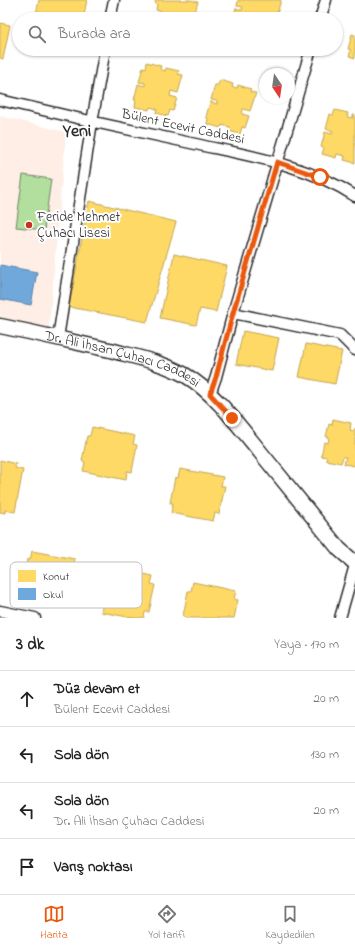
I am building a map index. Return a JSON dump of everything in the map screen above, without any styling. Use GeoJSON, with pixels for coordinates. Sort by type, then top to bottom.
{"type":"FeatureCollection","features":[{"type":"Feature","properties":{"kind":"street"},"geometry":{"type":"LineString","coordinates":[[111,12],[114,0]]}},
{"type":"Feature","properties":{"kind":"street"},"geometry":{"type":"LineString","coordinates":[[322,12],[326,0]]}},
{"type":"Feature","properties":{"kind":"street"},"geometry":{"type":"LineString","coordinates":[[58,338],[104,56]]}},
{"type":"Feature","properties":{"kind":"street"},"geometry":{"type":"LineString","coordinates":[[210,394],[309,56]]}},
{"type":"Feature","properties":{"kind":"street","name":"Bülent Ecevit Caddesi"},"geometry":{"type":"LineString","coordinates":[[0,100],[92,122],[277,162],[320,177],[343,188],[355,196]]}},
{"type":"Feature","properties":{"kind":"street"},"geometry":{"type":"LineString","coordinates":[[233,313],[340,335],[355,350]]}},
{"type":"Feature","properties":{"kind":"street","name":"Dr. Ali İhsan Çuhacı Caddesi"},"geometry":{"type":"LineString","coordinates":[[0,326],[146,359],[185,375],[210,394],[232,418],[339,549],[355,564]]}},
{"type":"Feature","properties":{"kind":"street"},"geometry":{"type":"LineString","coordinates":[[340,618],[355,564]]}},
{"type":"Feature","properties":{"kind":"street"},"geometry":{"type":"LineString","coordinates":[[0,611],[35,618]]}},
{"type":"Feature","properties":{"kind":"shaded area","name":"Feride Mehmet Çuhacı Lisesi"},"geometry":{"type":"Polygon","coordinates":[[[0,116],[66,132],[49,328],[0,318],[0,116]]]}},
{"type":"Feature","properties":{"kind":"green space"},"geometry":{"type":"Polygon","coordinates":[[[23,175],[51,179],[44,230],[16,227],[23,175]]]}},
{"type":"Feature","properties":{"kind":"building: Konut"},"geometry":{"type":"Polygon","coordinates":[[[39,0],[87,0],[84,12],[36,12],[39,0]]]}},
{"type":"Feature","properties":{"kind":"building: Konut"},"geometry":{"type":"Polygon","coordinates":[[[156,0],[191,0],[198,2],[195,12],[163,12],[156,10],[157,4],[155,3],[156,0]]]}},
{"type":"Feature","properties":{"kind":"building: Konut"},"geometry":{"type":"Polygon","coordinates":[[[238,0],[281,0],[277,12],[235,12],[236,8],[242,10],[243,7],[237,6],[238,0]]]}},
{"type":"Feature","properties":{"kind":"building: Konut"},"geometry":{"type":"Polygon","coordinates":[[[0,23],[10,25],[3,59],[0,58],[0,23]]]}},
{"type":"Feature","properties":{"kind":"building: Konut"},"geometry":{"type":"Polygon","coordinates":[[[352,34],[355,35],[355,58],[349,56],[351,50],[348,49],[352,34]]]}},
{"type":"Feature","properties":{"kind":"building: Konut"},"geometry":{"type":"Polygon","coordinates":[[[147,62],[161,66],[160,69],[165,71],[166,68],[179,71],[178,74],[183,75],[178,93],[171,91],[170,96],[177,98],[173,111],[170,110],[168,116],[156,113],[157,109],[150,107],[149,110],[135,107],[136,100],[134,100],[138,84],[145,86],[145,83],[139,82],[143,67],[146,68],[147,62]]]}},
{"type":"Feature","properties":{"kind":"building: Konut"},"geometry":{"type":"Polygon","coordinates":[[[220,80],[233,84],[232,87],[237,88],[238,85],[251,89],[250,92],[256,93],[250,111],[243,109],[242,114],[249,116],[245,128],[242,127],[240,134],[228,131],[230,127],[222,125],[221,128],[207,124],[208,118],[206,117],[210,102],[217,104],[217,101],[211,100],[215,85],[218,85],[220,80]]]}},
{"type":"Feature","properties":{"kind":"building: Konut"},"geometry":{"type":"Polygon","coordinates":[[[335,110],[348,113],[347,117],[353,118],[353,115],[355,115],[355,163],[344,160],[345,156],[337,154],[336,158],[322,154],[324,148],[321,147],[325,132],[332,134],[333,131],[326,129],[330,114],[333,115],[335,110]]]}},
{"type":"Feature","properties":{"kind":"building: Konut"},"geometry":{"type":"Polygon","coordinates":[[[89,201],[176,222],[147,322],[69,307],[89,201]]]}},
{"type":"Feature","properties":{"kind":"building: Konut"},"geometry":{"type":"Polygon","coordinates":[[[174,254],[227,266],[216,312],[200,309],[196,325],[160,318],[174,254]]]}},
{"type":"Feature","properties":{"kind":"building: Konut"},"geometry":{"type":"Polygon","coordinates":[[[243,331],[279,338],[272,371],[236,364],[243,331]]]}},
{"type":"Feature","properties":{"kind":"building: Konut"},"geometry":{"type":"Polygon","coordinates":[[[306,344],[342,351],[335,384],[299,377],[306,344]]]}},
{"type":"Feature","properties":{"kind":"building: Konut"},"geometry":{"type":"Polygon","coordinates":[[[333,419],[351,423],[350,430],[354,431],[355,428],[355,466],[344,464],[346,457],[343,457],[341,463],[326,460],[327,457],[321,456],[324,442],[328,443],[329,437],[326,437],[329,424],[332,425],[333,419]]]}},
{"type":"Feature","properties":{"kind":"building: Konut"},"geometry":{"type":"Polygon","coordinates":[[[92,427],[135,436],[133,444],[137,445],[132,472],[127,471],[126,480],[83,471],[85,462],[82,461],[87,436],[90,436],[92,427]]]}},
{"type":"Feature","properties":{"kind":"building: Konut"},"geometry":{"type":"Polygon","coordinates":[[[0,460],[16,464],[15,468],[23,470],[15,512],[5,510],[5,513],[0,512],[0,460]]]}},
{"type":"Feature","properties":{"kind":"building: Konut"},"geometry":{"type":"Polygon","coordinates":[[[180,469],[223,477],[221,486],[225,486],[219,514],[215,513],[213,521],[171,513],[173,503],[170,503],[175,477],[178,478],[180,469]]]}},
{"type":"Feature","properties":{"kind":"building: Konut"},"geometry":{"type":"Polygon","coordinates":[[[32,551],[75,559],[74,562],[26,562],[27,559],[30,560],[32,551]]]}},
{"type":"Feature","properties":{"kind":"building: Konut"},"geometry":{"type":"Polygon","coordinates":[[[142,574],[153,576],[151,584],[155,585],[149,612],[145,612],[144,618],[133,618],[101,612],[102,608],[142,608],[142,574]]]}},
{"type":"Feature","properties":{"kind":"building: Konut"},"geometry":{"type":"Polygon","coordinates":[[[193,582],[236,591],[234,599],[238,600],[234,618],[186,618],[183,616],[188,591],[191,591],[193,582]]]}},
{"type":"Feature","properties":{"kind":"building: Okul"},"geometry":{"type":"Polygon","coordinates":[[[0,265],[37,272],[31,305],[0,299],[0,265]]]}},
{"type":"Feature","properties":{"kind":"place","name":"Feride Mehmet Çuhacı Lisesi"},"geometry":{"type":"Point","coordinates":[29,225]}},
{"type":"Feature","properties":{"kind":"district","name":"Yeni"},"geometry":{"type":"Point","coordinates":[77,132]}},
{"type":"Feature","properties":{"kind":"route"},"geometry":{"type":"LineString","coordinates":[[232,418],[210,394],[277,162],[320,177]]}}]}
